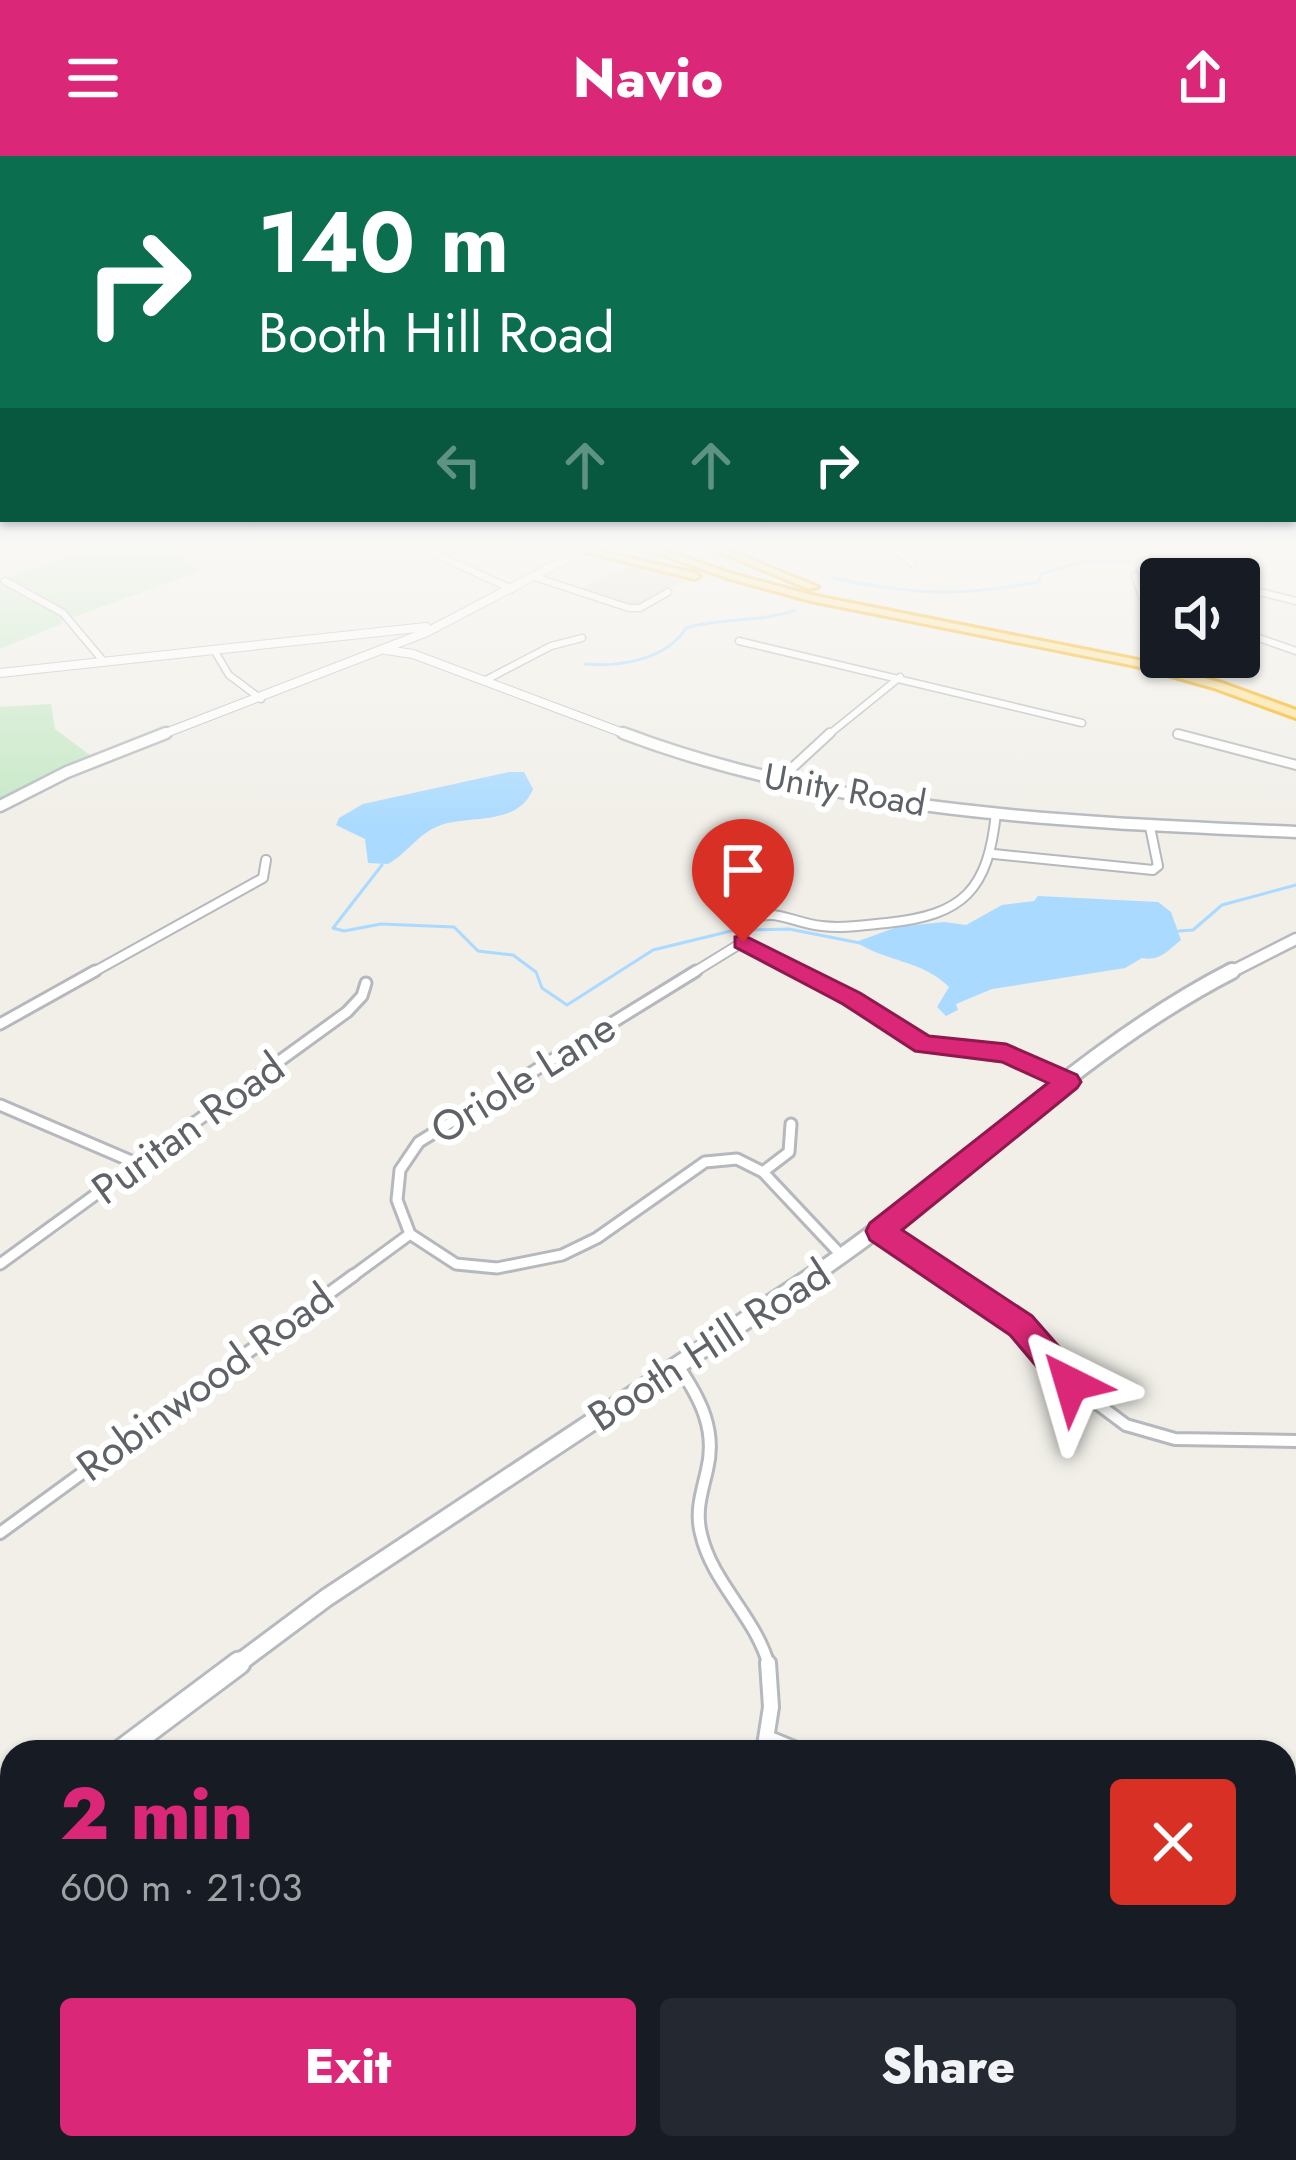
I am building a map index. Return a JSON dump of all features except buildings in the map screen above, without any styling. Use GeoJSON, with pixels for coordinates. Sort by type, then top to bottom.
{"type":"FeatureCollection","features":[{"type":"Feature","properties":{"kind":"highway"},"geometry":{"type":"LineString","coordinates":[[1033,643],[1137,662],[1296,711]]}},
{"type":"Feature","properties":{"kind":"highway"},"geometry":{"type":"LineString","coordinates":[[1065,643],[1163,662],[1296,711]]}},
{"type":"Feature","properties":{"kind":"main road"},"geometry":{"type":"LineString","coordinates":[[0,673],[283,643]]}},
{"type":"Feature","properties":{"kind":"main road"},"geometry":{"type":"LineString","coordinates":[[0,806],[68,772],[402,643]]}},
{"type":"Feature","properties":{"kind":"main road","name":"Unity Road"},"geometry":{"type":"LineString","coordinates":[[402,643],[413,654]]}},
{"type":"Feature","properties":{"kind":"main road","name":"Unity Road"},"geometry":{"type":"LineString","coordinates":[[386,650],[413,654],[651,744],[778,781],[996,813],[1150,827],[1296,832]]}},
{"type":"Feature","properties":{"kind":"main road","name":"Booth Hill Road"},"geometry":{"type":"LineString","coordinates":[[137,1740],[326,1598],[880,1231],[1164,1006],[1296,939]]}},
{"type":"Feature","properties":{"kind":"street"},"geometry":{"type":"LineString","coordinates":[[88,643],[104,662]]}},
{"type":"Feature","properties":{"kind":"street"},"geometry":{"type":"LineString","coordinates":[[484,681],[564,643]]}},
{"type":"Feature","properties":{"kind":"street"},"geometry":{"type":"LineString","coordinates":[[751,643],[1082,723]]}},
{"type":"Feature","properties":{"kind":"street"},"geometry":{"type":"LineString","coordinates":[[214,650],[229,675],[261,698]]}},
{"type":"Feature","properties":{"kind":"street"},"geometry":{"type":"LineString","coordinates":[[778,781],[814,742],[900,677]]}},
{"type":"Feature","properties":{"kind":"street"},"geometry":{"type":"LineString","coordinates":[[1178,734],[1296,765]]}},
{"type":"Feature","properties":{"kind":"street"},"geometry":{"type":"LineString","coordinates":[[996,813],[994,854],[1153,870],[1158,866],[1150,827]]}},
{"type":"Feature","properties":{"kind":"street","name":"Oriole Lane"},"geometry":{"type":"LineString","coordinates":[[410,1234],[397,1200],[400,1170],[419,1142],[743,942],[743,924],[759,912],[773,911],[836,928],[924,920],[946,913],[975,892],[994,854]]}},
{"type":"Feature","properties":{"kind":"street"},"geometry":{"type":"LineString","coordinates":[[0,1024],[263,878],[266,860]]}},
{"type":"Feature","properties":{"kind":"street"},"geometry":{"type":"LineString","coordinates":[[743,942],[851,998],[923,1045],[1006,1053],[1068,1082]]}},
{"type":"Feature","properties":{"kind":"street","name":"Puritan Road"},"geometry":{"type":"LineString","coordinates":[[0,1264],[347,1012],[362,996],[366,982]]}},
{"type":"Feature","properties":{"kind":"street"},"geometry":{"type":"LineString","coordinates":[[0,1105],[17,1117],[113,1148],[138,1164]]}},
{"type":"Feature","properties":{"kind":"street"},"geometry":{"type":"LineString","coordinates":[[763,1172],[789,1151],[791,1124]]}},
{"type":"Feature","properties":{"kind":"street"},"geometry":{"type":"LineString","coordinates":[[410,1234],[456,1264],[526,1265],[597,1238],[706,1162],[737,1160],[763,1172],[843,1257]]}},
{"type":"Feature","properties":{"kind":"street"},"geometry":{"type":"LineString","coordinates":[[880,1231],[1021,1325],[1071,1384],[1126,1425],[1175,1439],[1296,1441]]}},
{"type":"Feature","properties":{"kind":"street","name":"Robinwood Road"},"geometry":{"type":"LineString","coordinates":[[0,1533],[410,1234]]}},
{"type":"Feature","properties":{"kind":"street"},"geometry":{"type":"LineString","coordinates":[[678,1366],[696,1391],[712,1436],[697,1515],[700,1536],[712,1564],[764,1646],[774,1677],[767,1740]]}},
{"type":"Feature","properties":{"kind":"green space"},"geometry":{"type":"Polygon","coordinates":[[[51,704],[55,729],[91,756],[0,801],[0,707],[51,704]]]}},
{"type":"Feature","properties":{"kind":"water"},"geometry":{"type":"Polygon","coordinates":[[[524,772],[533,789],[517,809],[441,825],[388,864],[368,863],[365,839],[336,825],[339,818],[363,804],[524,772]]]}},
{"type":"Feature","properties":{"kind":"water"},"geometry":{"type":"Polygon","coordinates":[[[1038,896],[1158,902],[1171,912],[1181,940],[1159,957],[1142,958],[1125,968],[992,989],[956,1004],[958,1010],[946,1016],[937,1007],[949,987],[939,978],[856,942],[897,927],[944,922],[966,925],[1002,905],[1034,901],[1038,896]]]}},
{"type":"Feature","properties":{"kind":"waterway"},"geometry":{"type":"LineString","coordinates":[[585,664],[641,659],[673,643]]}},
{"type":"Feature","properties":{"kind":"waterway"},"geometry":{"type":"LineString","coordinates":[[382,865],[333,928],[344,931],[381,924],[454,927],[478,951],[513,955],[536,972],[542,988],[567,1005],[653,950],[735,930]]}},
{"type":"Feature","properties":{"kind":"waterway"},"geometry":{"type":"LineString","coordinates":[[1179,931],[1193,930],[1222,905],[1296,885]]}},
{"type":"Feature","properties":{"kind":"waterway"},"geometry":{"type":"LineString","coordinates":[[748,930],[789,929],[860,943]]}},
{"type":"Feature","properties":{"kind":"route"},"geometry":{"type":"LineString","coordinates":[[743,942],[851,998],[923,1045],[1006,1053],[1068,1082],[880,1231],[1021,1325],[1071,1384]]}}]}
